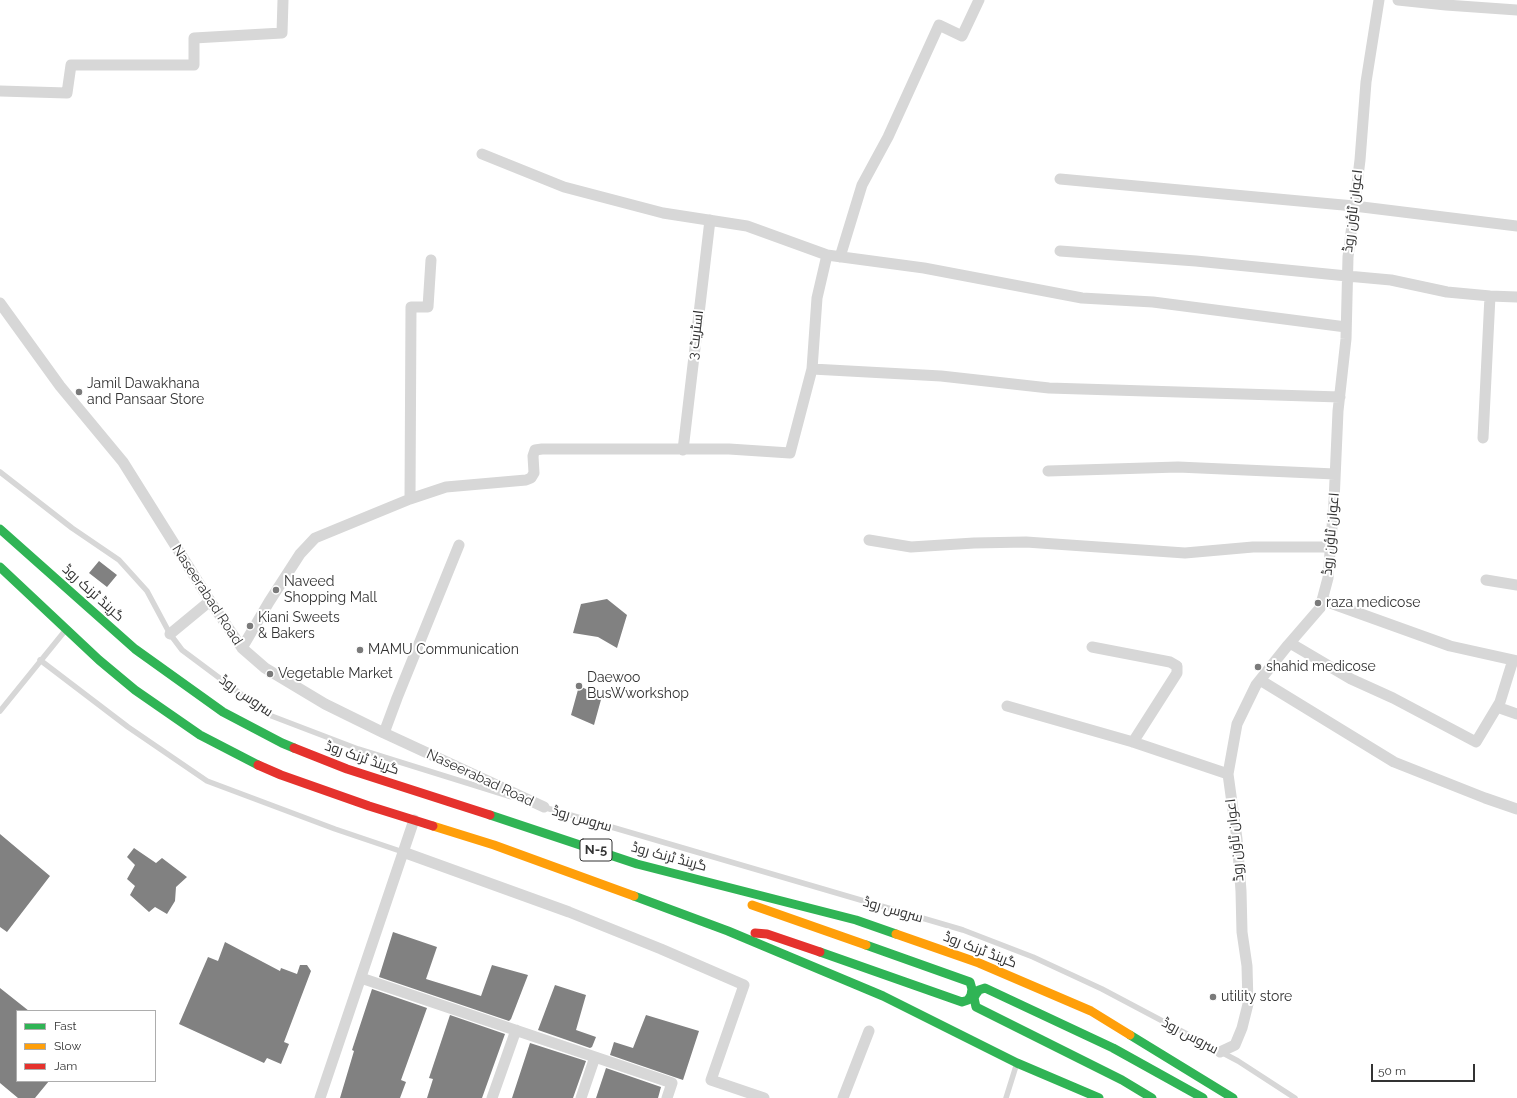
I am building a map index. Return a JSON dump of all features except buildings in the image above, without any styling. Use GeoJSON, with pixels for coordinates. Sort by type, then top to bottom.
{"type":"FeatureCollection","features":[{"type":"Feature","properties":{"kind":"highway","name":"گرینڈ ٹرنک روڈ"},"geometry":{"type":"LineString","coordinates":[[0,529],[135,649],[223,712],[282,743],[347,769],[638,864],[856,920],[979,963],[1091,1011],[1233,1098]]}},
{"type":"Feature","properties":{"kind":"highway","name":"N-5"},"geometry":{"type":"LineString","coordinates":[[0,567],[99,660],[136,690],[206,738],[241,757],[281,775],[369,806],[494,844],[728,931],[883,996],[1017,1063],[1099,1098]]}},
{"type":"Feature","properties":{"kind":"highway"},"geometry":{"type":"LineString","coordinates":[[638,864],[970,982],[972,989],[971,995],[968,1000],[962,1002],[834,956],[767,934],[728,931]]}},
{"type":"Feature","properties":{"kind":"highway"},"geometry":{"type":"LineString","coordinates":[[1152,1098],[1122,1080],[976,1007],[974,998],[976,994],[979,990],[985,988],[1113,1048],[1203,1098]]}},
{"type":"Feature","properties":{"kind":"street"},"geometry":{"type":"LineString","coordinates":[[0,91],[67,94],[71,65],[194,65],[194,38],[282,33],[283,0]]}},
{"type":"Feature","properties":{"kind":"street"},"geometry":{"type":"LineString","coordinates":[[840,257],[862,185],[888,137],[939,25],[962,36],[979,0]]}},
{"type":"Feature","properties":{"kind":"street","name":"اعوان ٹاؤن روڈ"},"geometry":{"type":"LineString","coordinates":[[1220,1052],[1235,1045],[1242,1028],[1248,1004],[1247,966],[1242,932],[1241,891],[1237,839],[1228,774],[1237,724],[1260,680],[1320,608],[1328,578],[1346,327],[1348,257],[1360,160],[1366,82],[1379,0]]}},
{"type":"Feature","properties":{"kind":"street"},"geometry":{"type":"LineString","coordinates":[[1398,0],[1517,10]]}},
{"type":"Feature","properties":{"kind":"street"},"geometry":{"type":"LineString","coordinates":[[482,154],[564,188],[663,213],[747,226],[828,255],[924,268],[1082,298],[1153,302],[1346,327]]}},
{"type":"Feature","properties":{"kind":"street"},"geometry":{"type":"LineString","coordinates":[[1060,179],[1354,206],[1517,226]]}},
{"type":"Feature","properties":{"kind":"street","name":"اسٹریٹ 3"},"geometry":{"type":"LineString","coordinates":[[683,450],[710,220]]}},
{"type":"Feature","properties":{"kind":"street"},"geometry":{"type":"LineString","coordinates":[[1060,251],[1196,261],[1391,280],[1447,292],[1517,297]]}},
{"type":"Feature","properties":{"kind":"street"},"geometry":{"type":"LineString","coordinates":[[242,648],[300,554],[316,538],[410,499],[446,487],[526,480],[531,478],[534,473],[533,456],[535,450],[729,449],[790,453],[812,369],[817,298],[828,255]]}},
{"type":"Feature","properties":{"kind":"street"},"geometry":{"type":"LineString","coordinates":[[410,499],[411,307],[428,308],[431,260]]}},
{"type":"Feature","properties":{"kind":"street"},"geometry":{"type":"LineString","coordinates":[[1483,438],[1490,296]]}},
{"type":"Feature","properties":{"kind":"street","name":"Naseerabad Road"},"geometry":{"type":"LineString","coordinates":[[0,303],[60,386],[123,462],[210,601],[242,648],[264,668],[326,704],[384,733],[544,807]]}},
{"type":"Feature","properties":{"kind":"street"},"geometry":{"type":"LineString","coordinates":[[812,369],[941,376],[1049,388],[1340,397]]}},
{"type":"Feature","properties":{"kind":"street"},"geometry":{"type":"LineString","coordinates":[[1048,471],[1178,467],[1335,474]]}},
{"type":"Feature","properties":{"kind":"street"},"geometry":{"type":"LineString","coordinates":[[869,540],[911,547],[974,543],[1026,542],[1185,553],[1253,547],[1330,547]]}},
{"type":"Feature","properties":{"kind":"street"},"geometry":{"type":"LineString","coordinates":[[384,733],[459,544]]}},
{"type":"Feature","properties":{"kind":"street"},"geometry":{"type":"LineString","coordinates":[[1486,580],[1517,585]]}},
{"type":"Feature","properties":{"kind":"street"},"geometry":{"type":"LineString","coordinates":[[1290,643],[1351,678],[1393,698],[1476,742],[1500,702],[1515,661],[1450,646],[1322,600]]}},
{"type":"Feature","properties":{"kind":"street"},"geometry":{"type":"LineString","coordinates":[[170,634],[210,601]]}},
{"type":"Feature","properties":{"kind":"street"},"geometry":{"type":"LineString","coordinates":[[1092,647],[1170,662],[1177,666],[1177,673],[1133,742]]}},
{"type":"Feature","properties":{"kind":"street"},"geometry":{"type":"LineString","coordinates":[[1260,680],[1394,762],[1517,809]]}},
{"type":"Feature","properties":{"kind":"street"},"geometry":{"type":"LineString","coordinates":[[1006,706],[1133,742],[1228,774]]}},
{"type":"Feature","properties":{"kind":"street"},"geometry":{"type":"LineString","coordinates":[[1497,707],[1517,714]]}},
{"type":"Feature","properties":{"kind":"street"},"geometry":{"type":"LineString","coordinates":[[320,1098],[414,820]]}},
{"type":"Feature","properties":{"kind":"street"},"geometry":{"type":"LineString","coordinates":[[403,852],[569,912],[661,949],[744,985],[710,1080],[764,1098]]}},
{"type":"Feature","properties":{"kind":"street"},"geometry":{"type":"LineString","coordinates":[[361,978],[672,1083],[667,1098]]}},
{"type":"Feature","properties":{"kind":"street"},"geometry":{"type":"LineString","coordinates":[[492,1098],[516,1030]]}},
{"type":"Feature","properties":{"kind":"street"},"geometry":{"type":"LineString","coordinates":[[843,1098],[869,1030]]}},
{"type":"Feature","properties":{"kind":"street"},"geometry":{"type":"LineString","coordinates":[[581,1098],[595,1057]]}},
{"type":"Feature","properties":{"kind":"lane","name":"سروس روڈ"},"geometry":{"type":"LineString","coordinates":[[0,472],[72,528],[119,560],[147,591],[170,634],[182,650],[269,715],[358,749],[544,807],[964,930],[1033,957],[1102,989],[1255,1071],[1294,1098]]}},
{"type":"Feature","properties":{"kind":"lane"},"geometry":{"type":"LineString","coordinates":[[0,711],[66,629]]}},
{"type":"Feature","properties":{"kind":"lane"},"geometry":{"type":"LineString","coordinates":[[40,660],[128,727],[207,781],[335,829],[403,852]]}},
{"type":"Feature","properties":{"kind":"lane"},"geometry":{"type":"LineString","coordinates":[[1006,1098],[1017,1063]]}},
{"type":"Feature","properties":{"kind":"traffic: fast"},"geometry":{"type":"LineString","coordinates":[[0,529],[135,649],[223,712],[294,748]]}},
{"type":"Feature","properties":{"kind":"traffic: fast"},"geometry":{"type":"LineString","coordinates":[[0,567],[99,660],[135,690],[200,735],[258,765]]}},
{"type":"Feature","properties":{"kind":"traffic: fast"},"geometry":{"type":"LineString","coordinates":[[490,815],[637,864],[856,920],[896,934]]}},
{"type":"Feature","properties":{"kind":"traffic: fast"},"geometry":{"type":"LineString","coordinates":[[634,896],[728,931],[883,996],[1017,1063],[1099,1098]]}},
{"type":"Feature","properties":{"kind":"traffic: fast"},"geometry":{"type":"LineString","coordinates":[[820,952],[962,1002],[968,1000],[971,995],[972,989],[970,982],[866,945]]}},
{"type":"Feature","properties":{"kind":"traffic: fast"},"geometry":{"type":"LineString","coordinates":[[1152,1098],[1122,1080],[976,1007],[974,998],[976,994],[979,990],[985,988],[1113,1048],[1203,1098]]}},
{"type":"Feature","properties":{"kind":"traffic: fast"},"geometry":{"type":"LineString","coordinates":[[1130,1035],[1233,1098]]}},
{"type":"Feature","properties":{"kind":"traffic: slow"},"geometry":{"type":"LineString","coordinates":[[433,826],[494,845],[634,896]]}},
{"type":"Feature","properties":{"kind":"traffic: slow"},"geometry":{"type":"LineString","coordinates":[[752,905],[866,945]]}},
{"type":"Feature","properties":{"kind":"traffic: slow"},"geometry":{"type":"LineString","coordinates":[[896,934],[979,963],[1091,1011],[1130,1035]]}},
{"type":"Feature","properties":{"kind":"traffic: jam"},"geometry":{"type":"LineString","coordinates":[[294,748],[347,769],[490,815]]}},
{"type":"Feature","properties":{"kind":"traffic: jam"},"geometry":{"type":"LineString","coordinates":[[258,765],[281,775],[369,806],[433,826]]}},
{"type":"Feature","properties":{"kind":"traffic: jam"},"geometry":{"type":"LineString","coordinates":[[755,933],[767,934],[820,952]]}},
{"type":"Feature","properties":{"kind":"place","name":"Jamil Dawakhana and Pansaar Store"},"geometry":{"type":"Point","coordinates":[79,392]}},
{"type":"Feature","properties":{"kind":"place","name":"Naveed Shopping Mall"},"geometry":{"type":"Point","coordinates":[276,590]}},
{"type":"Feature","properties":{"kind":"place","name":"raza medicose"},"geometry":{"type":"Point","coordinates":[1318,603]}},
{"type":"Feature","properties":{"kind":"place","name":"Kiani Sweets & Bakers"},"geometry":{"type":"Point","coordinates":[250,626]}},
{"type":"Feature","properties":{"kind":"place","name":"MAMU Communication"},"geometry":{"type":"Point","coordinates":[360,650]}},
{"type":"Feature","properties":{"kind":"place","name":"shahid medicose"},"geometry":{"type":"Point","coordinates":[1258,667]}},
{"type":"Feature","properties":{"kind":"place","name":"Vegetable Market"},"geometry":{"type":"Point","coordinates":[270,674]}},
{"type":"Feature","properties":{"kind":"place","name":"Daewoo BusWworkshop"},"geometry":{"type":"Point","coordinates":[579,686]}},
{"type":"Feature","properties":{"kind":"place","name":"utility store"},"geometry":{"type":"Point","coordinates":[1213,997]}}]}
